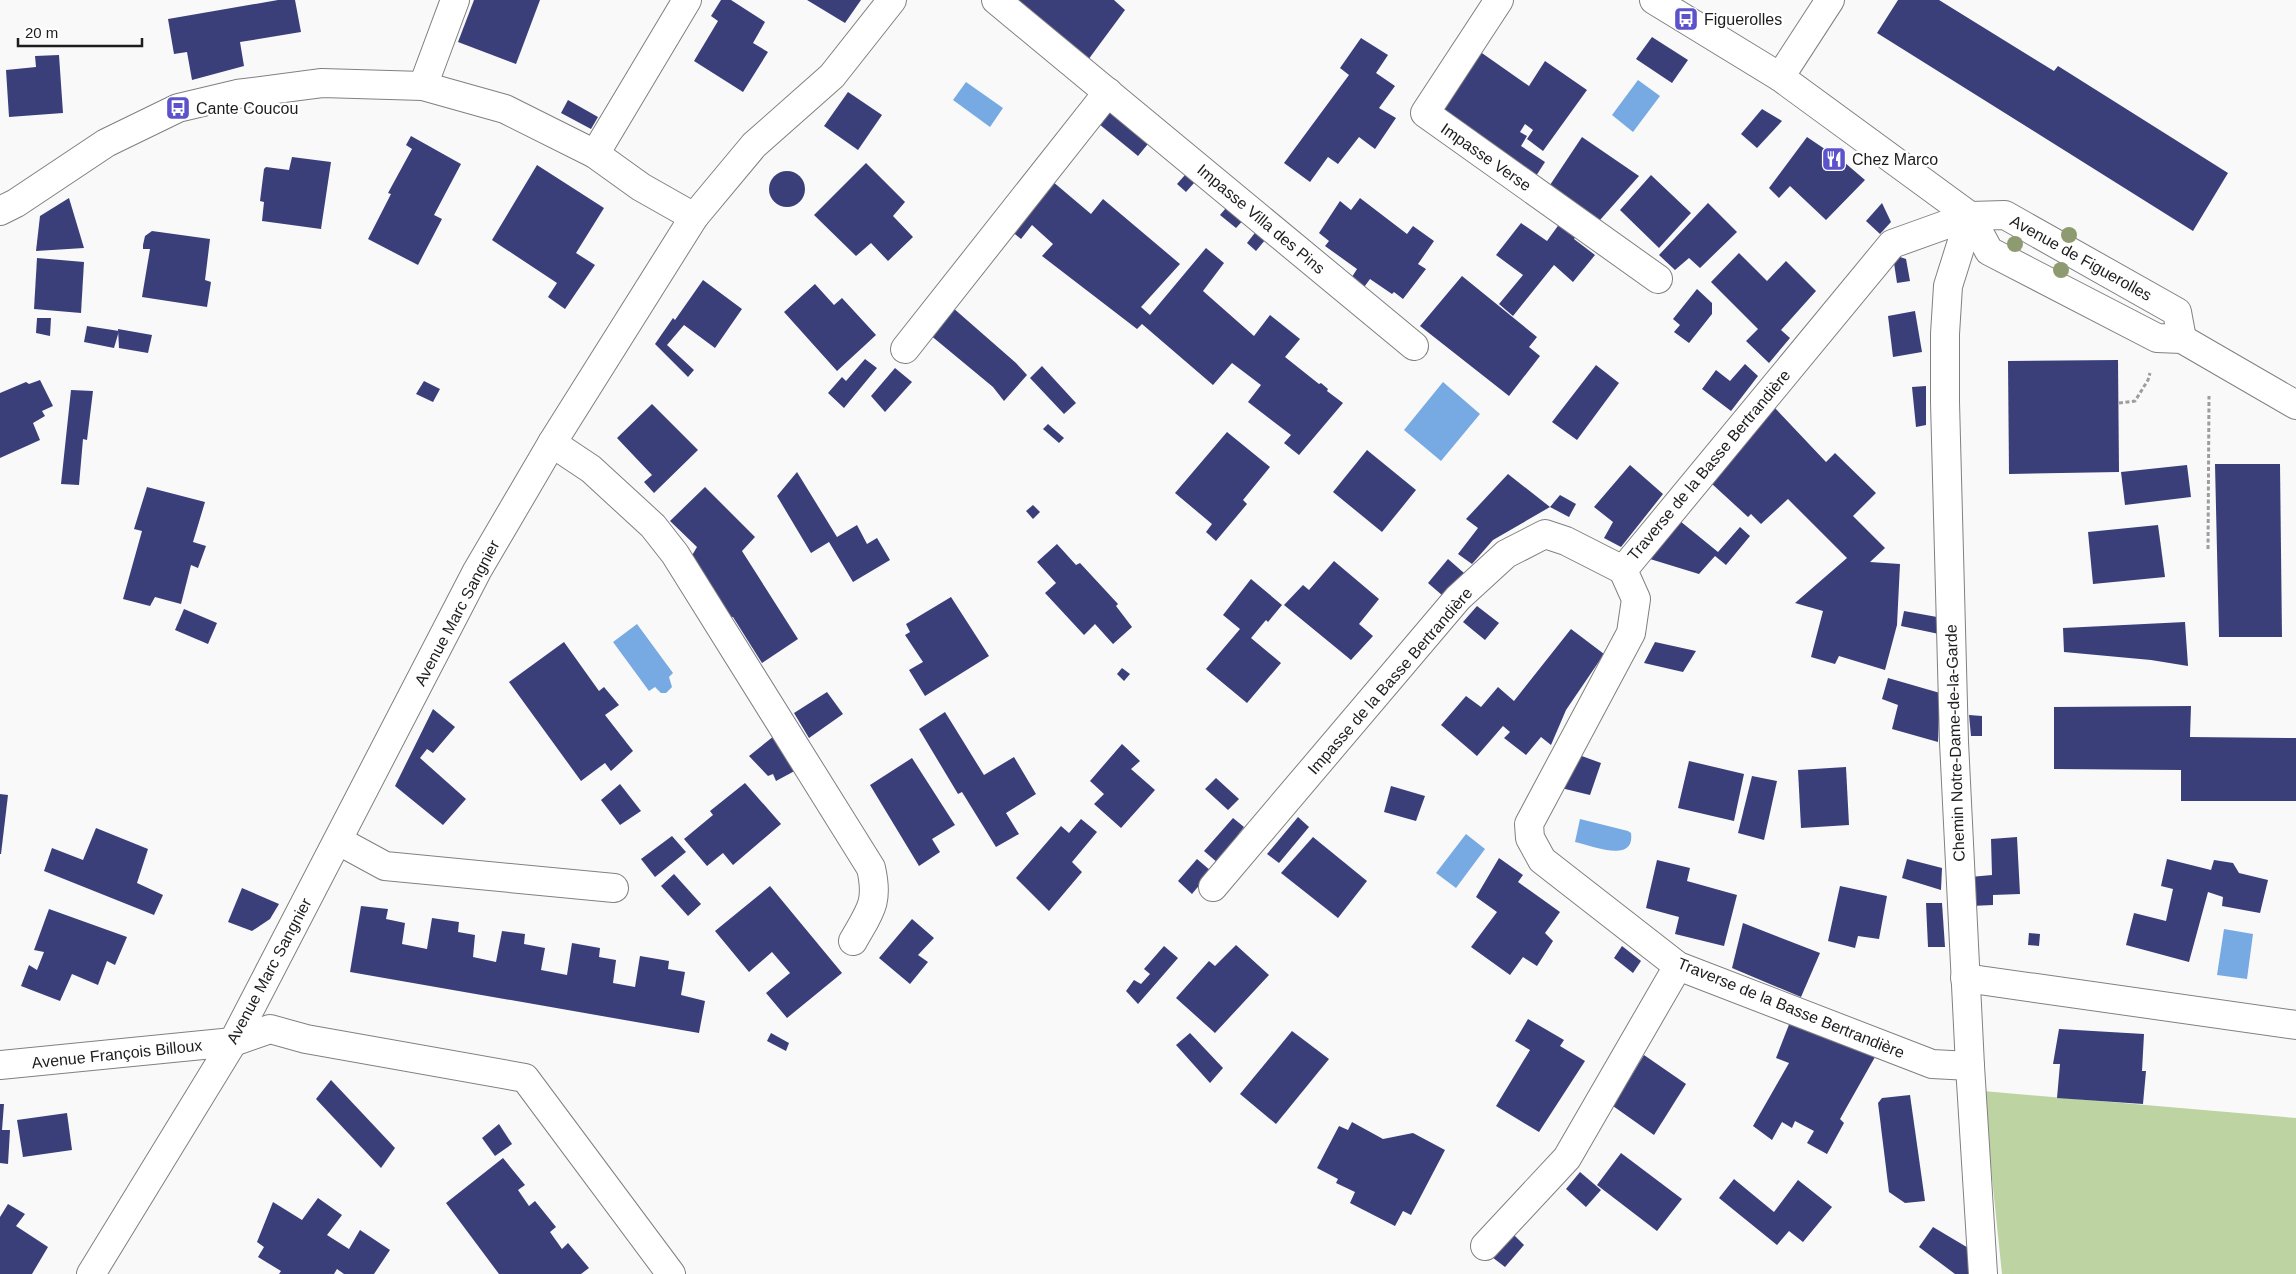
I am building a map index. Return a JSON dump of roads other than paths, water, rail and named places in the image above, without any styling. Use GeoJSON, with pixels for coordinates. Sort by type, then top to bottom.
{"type":"FeatureCollection","features":[{"type":"Feature","properties":{"kind":"street"},"geometry":{"type":"LineString","coordinates":[[423,86],[455,0]]}},
{"type":"Feature","properties":{"kind":"street"},"geometry":{"type":"LineString","coordinates":[[595,154],[687,0]]}},
{"type":"Feature","properties":{"kind":"street","name":"Avenue Marc Sangnier"},"geometry":{"type":"LineString","coordinates":[[91,1274],[233,1042],[282,945],[339,841],[477,571],[552,443],[694,217],[754,145],[832,76],[892,0]]}},
{"type":"Feature","properties":{"kind":"street","name":"Impasse Villa des Pins"},"geometry":{"type":"LineString","coordinates":[[996,0],[1414,346]]}},
{"type":"Feature","properties":{"kind":"street","name":"Impasse Verse"},"geometry":{"type":"LineString","coordinates":[[1499,0],[1425,113],[1658,279]]}},
{"type":"Feature","properties":{"kind":"street"},"geometry":{"type":"LineString","coordinates":[[1654,0],[1780,77],[1970,216],[1989,251],[2169,339],[2217,359],[2296,405]]}},
{"type":"Feature","properties":{"kind":"street"},"geometry":{"type":"LineString","coordinates":[[1780,77],[1830,0]]}},
{"type":"Feature","properties":{"kind":"street"},"geometry":{"type":"LineString","coordinates":[[0,211],[16,203],[106,143],[178,108],[237,94],[322,83],[423,86],[505,109],[595,154],[642,187],[694,217]]}},
{"type":"Feature","properties":{"kind":"street"},"geometry":{"type":"LineString","coordinates":[[906,349],[1108,92]]}},
{"type":"Feature","properties":{"kind":"street","name":"Avenue de Figuerolles"},"geometry":{"type":"LineString","coordinates":[[1970,216],[2005,215],[2177,312],[2169,339]]}},
{"type":"Feature","properties":{"kind":"street","name":"Traverse de la Basse Bertrandière"},"geometry":{"type":"LineString","coordinates":[[1970,216],[1892,244],[1623,570],[1636,599],[1631,633],[1529,824],[1530,838],[1542,860],[1678,966],[1932,1064],[1970,1066]]}},
{"type":"Feature","properties":{"kind":"street","name":"Chemin Notre-Dame-de-la-Garde"},"geometry":{"type":"LineString","coordinates":[[1970,216],[1948,286],[1945,334],[1945,392],[1954,742],[1965,978],[1984,1274]]}},
{"type":"Feature","properties":{"kind":"street"},"geometry":{"type":"LineString","coordinates":[[552,443],[591,469],[653,526],[675,554],[871,868],[876,888],[872,908],[853,940]]}},
{"type":"Feature","properties":{"kind":"street","name":"Impasse de la Basse Bertrandière"},"geometry":{"type":"LineString","coordinates":[[1213,887],[1458,598],[1506,554],[1545,534],[1566,541],[1623,570]]}},
{"type":"Feature","properties":{"kind":"street"},"geometry":{"type":"LineString","coordinates":[[339,841],[385,866],[614,888]]}},
{"type":"Feature","properties":{"kind":"street"},"geometry":{"type":"LineString","coordinates":[[1485,1246],[1567,1158],[1678,966]]}},
{"type":"Feature","properties":{"kind":"street"},"geometry":{"type":"LineString","coordinates":[[1965,978],[2296,1025]]}},
{"type":"Feature","properties":{"kind":"street","name":"Avenue François Billoux"},"geometry":{"type":"LineString","coordinates":[[0,1065],[233,1042],[270,1030],[306,1039],[525,1078],[671,1274]]}},
{"type":"Feature","properties":{"kind":"water"},"geometry":{"type":"Polygon","coordinates":[[[1638,80],[1660,96],[1633,132],[1612,115],[1638,80]]]}},
{"type":"Feature","properties":{"kind":"water"},"geometry":{"type":"Polygon","coordinates":[[[966,82],[1003,108],[990,127],[953,100],[966,82]]]}},
{"type":"Feature","properties":{"kind":"water"},"geometry":{"type":"Polygon","coordinates":[[[1443,382],[1480,414],[1441,461],[1404,430],[1443,382]]]}},
{"type":"Feature","properties":{"kind":"water"},"geometry":{"type":"Polygon","coordinates":[[[637,624],[673,673],[669,677],[672,687],[666,693],[661,693],[655,687],[649,691],[613,642],[637,624]]]}},
{"type":"Feature","properties":{"kind":"water"},"geometry":{"type":"Polygon","coordinates":[[[1580,819],[1628,831],[1631,833],[1630,842],[1626,848],[1620,851],[1611,851],[1575,842],[1580,819]]]}},
{"type":"Feature","properties":{"kind":"water"},"geometry":{"type":"Polygon","coordinates":[[[1466,834],[1485,849],[1456,888],[1436,873],[1466,834]]]}},
{"type":"Feature","properties":{"kind":"water"},"geometry":{"type":"Polygon","coordinates":[[[2224,929],[2253,934],[2247,979],[2217,975],[2224,929]]]}},
{"type":"Feature","properties":{"kind":"place","name":"Figuerolles"},"geometry":{"type":"Point","coordinates":[1686,19]}},
{"type":"Feature","properties":{"kind":"place","name":"Cante Coucou"},"geometry":{"type":"Point","coordinates":[178,108]}},
{"type":"Feature","properties":{"kind":"place","name":"Chez Marco"},"geometry":{"type":"Point","coordinates":[1834,159]}}]}
